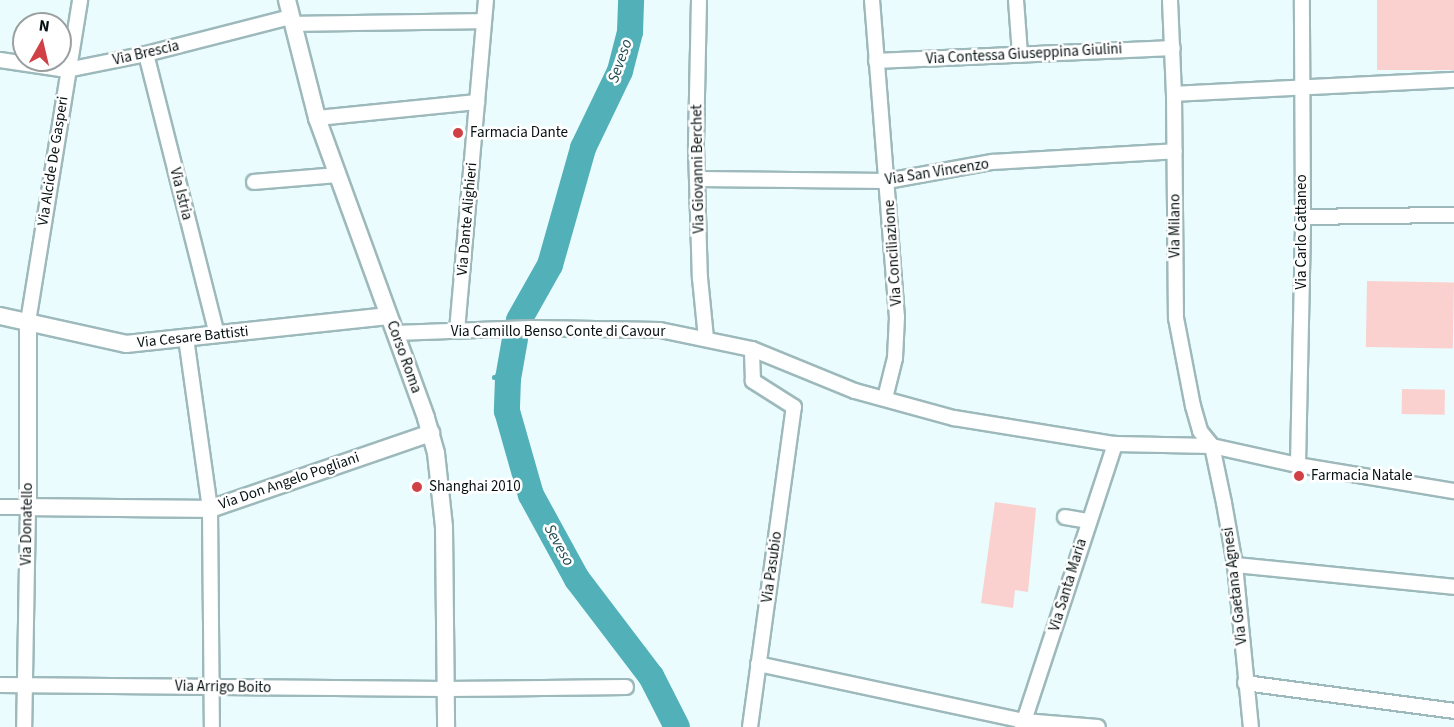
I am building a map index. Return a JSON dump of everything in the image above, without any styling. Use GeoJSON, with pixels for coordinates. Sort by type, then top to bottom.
{"type":"FeatureCollection","features":[{"type":"Feature","properties":{"kind":"street","name":"Via Alcide De Gasperi"},"geometry":{"type":"LineString","coordinates":[[72,43],[80,0]]}},
{"type":"Feature","properties":{"kind":"street","name":"Via Dante Alighieri"},"geometry":{"type":"LineString","coordinates":[[457,331],[486,0]]}},
{"type":"Feature","properties":{"kind":"street","name":"Via Giovanni Berchet"},"geometry":{"type":"LineString","coordinates":[[699,0],[700,278],[706,338]]}},
{"type":"Feature","properties":{"kind":"street","name":"Via Conciliazione"},"geometry":{"type":"LineString","coordinates":[[872,0],[898,322],[895,358],[885,398]]}},
{"type":"Feature","properties":{"kind":"street"},"geometry":{"type":"LineString","coordinates":[[1016,0],[1020,55]]}},
{"type":"Feature","properties":{"kind":"street","name":"Via Milano"},"geometry":{"type":"LineString","coordinates":[[1170,0],[1174,94],[1176,318],[1200,431],[1212,446]]}},
{"type":"Feature","properties":{"kind":"street","name":"Via Carlo Cattaneo"},"geometry":{"type":"LineString","coordinates":[[1298,465],[1303,217],[1302,0]]}},
{"type":"Feature","properties":{"kind":"street","name":"Via Brescia"},"geometry":{"type":"LineString","coordinates":[[72,69],[146,54],[290,13],[484,21]]}},
{"type":"Feature","properties":{"kind":"street","name":"Corso Roma"},"geometry":{"type":"LineString","coordinates":[[290,13],[317,118],[430,433],[439,477],[444,527],[446,727]]}},
{"type":"Feature","properties":{"kind":"street","name":"Via Contessa Giuseppina Giulini"},"geometry":{"type":"LineString","coordinates":[[876,61],[1173,48]]}},
{"type":"Feature","properties":{"kind":"street","name":"Via Istria"},"geometry":{"type":"LineString","coordinates":[[146,54],[217,334]]}},
{"type":"Feature","properties":{"kind":"street","name":"Via Alcide De Gasperi"},"geometry":{"type":"LineString","coordinates":[[28,322],[67,72]]}},
{"type":"Feature","properties":{"kind":"street"},"geometry":{"type":"LineString","coordinates":[[1174,94],[1454,80]]}},
{"type":"Feature","properties":{"kind":"street"},"geometry":{"type":"LineString","coordinates":[[317,118],[477,102]]}},
{"type":"Feature","properties":{"kind":"street","name":"Via San Vincenzo"},"geometry":{"type":"LineString","coordinates":[[698,179],[887,181],[992,162],[1175,151]]}},
{"type":"Feature","properties":{"kind":"street"},"geometry":{"type":"LineString","coordinates":[[254,183],[338,175]]}},
{"type":"Feature","properties":{"kind":"street"},"geometry":{"type":"LineString","coordinates":[[1303,217],[1454,215]]}},
{"type":"Feature","properties":{"kind":"street","name":"Via Cesare Battisti"},"geometry":{"type":"LineString","coordinates":[[0,316],[126,344],[389,316]]}},
{"type":"Feature","properties":{"kind":"street","name":"Via Donatello"},"geometry":{"type":"LineString","coordinates":[[24,727],[28,507],[28,322]]}},
{"type":"Feature","properties":{"kind":"street","name":"Via Camillo Benso Conte di Cavour"},"geometry":{"type":"LineString","coordinates":[[395,333],[532,328],[660,330],[752,349],[855,391],[938,413],[976,422],[1115,444]]}},
{"type":"Feature","properties":{"kind":"street"},"geometry":{"type":"LineString","coordinates":[[186,338],[210,509],[212,727]]}},
{"type":"Feature","properties":{"kind":"street","name":"Via Pasubio"},"geometry":{"type":"LineString","coordinates":[[750,727],[794,407],[753,381],[752,349]]}},
{"type":"Feature","properties":{"kind":"street","name":"Via Don Angelo Pogliani"},"geometry":{"type":"LineString","coordinates":[[0,507],[210,509],[430,433]]}},
{"type":"Feature","properties":{"kind":"street"},"geometry":{"type":"LineString","coordinates":[[1115,444],[1212,446],[1298,465],[1454,491]]}},
{"type":"Feature","properties":{"kind":"street","name":"Via Santa Maria"},"geometry":{"type":"LineString","coordinates":[[1023,724],[1115,444]]}},
{"type":"Feature","properties":{"kind":"street","name":"Via Gaetana Agnesi"},"geometry":{"type":"LineString","coordinates":[[1212,446],[1235,565],[1251,727]]}},
{"type":"Feature","properties":{"kind":"street"},"geometry":{"type":"LineString","coordinates":[[1065,517],[1088,521]]}},
{"type":"Feature","properties":{"kind":"street"},"geometry":{"type":"LineString","coordinates":[[1235,565],[1454,587]]}},
{"type":"Feature","properties":{"kind":"street"},"geometry":{"type":"LineString","coordinates":[[758,664],[1023,724],[1098,727]]}},
{"type":"Feature","properties":{"kind":"street"},"geometry":{"type":"LineString","coordinates":[[1245,683],[1454,711]]}},
{"type":"Feature","properties":{"kind":"street","name":"Via Arrigo Boito"},"geometry":{"type":"LineString","coordinates":[[0,685],[445,689],[626,687]]}},
{"type":"Feature","properties":{"kind":"shaded area"},"geometry":{"type":"Polygon","coordinates":[[[1377,0],[1454,0],[1454,70],[1377,70],[1377,0]]]}},
{"type":"Feature","properties":{"kind":"shaded area"},"geometry":{"type":"Polygon","coordinates":[[[1367,281],[1454,283],[1453,349],[1366,347],[1367,281]]]}},
{"type":"Feature","properties":{"kind":"shaded area"},"geometry":{"type":"Polygon","coordinates":[[[1402,389],[1445,390],[1445,415],[1402,414],[1402,389]]]}},
{"type":"Feature","properties":{"kind":"shaded area"},"geometry":{"type":"Polygon","coordinates":[[[995,502],[1036,508],[1028,592],[1015,590],[1013,608],[981,603],[995,502]]]}},
{"type":"Feature","properties":{"kind":"waterway","name":"Seveso"},"geometry":{"type":"LineString","coordinates":[[519,320],[550,265],[583,148],[620,71],[630,32],[631,0]]}},
{"type":"Feature","properties":{"kind":"waterway","name":"Seveso"},"geometry":{"type":"LineString","coordinates":[[515,339],[508,378],[507,411],[531,495],[577,579],[651,676],[677,727]]}},
{"type":"Feature","properties":{"kind":"waterway"},"geometry":{"type":"LineString","coordinates":[[494,377],[508,378]]}},
{"type":"Feature","properties":{"kind":"place","name":"Farmacia Dante"},"geometry":{"type":"Point","coordinates":[458,133]}},
{"type":"Feature","properties":{"kind":"place","name":"Farmacia Natale"},"geometry":{"type":"Point","coordinates":[1299,476]}},
{"type":"Feature","properties":{"kind":"place","name":"Shanghai 2010"},"geometry":{"type":"Point","coordinates":[417,487]}}]}
